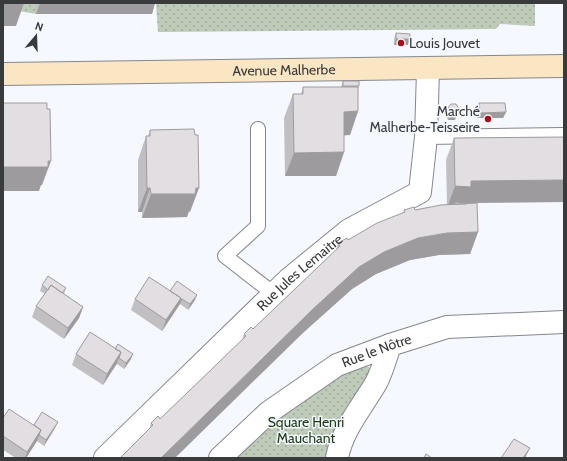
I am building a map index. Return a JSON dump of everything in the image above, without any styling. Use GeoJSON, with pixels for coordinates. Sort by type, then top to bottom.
{"type":"FeatureCollection","features":[{"type":"Feature","properties":{"kind":"street","name":"Avenue Malherbe"},"geometry":{"type":"LineString","coordinates":[[3,74],[428,70],[564,66]]}},
{"type":"Feature","properties":{"kind":"street","name":"Rue Jules Lemaitre"},"geometry":{"type":"LineString","coordinates":[[105,458],[289,279],[349,230],[420,192],[426,137],[428,70]]}},
{"type":"Feature","properties":{"kind":"street","name":"Rue le Nôtre"},"geometry":{"type":"LineString","coordinates":[[220,458],[269,412],[337,365],[390,345],[447,327],[564,322]]}},
{"type":"Feature","properties":{"kind":"street"},"geometry":{"type":"LineString","coordinates":[[337,458],[342,440],[349,426],[377,381],[390,345]]}},
{"type":"Feature","properties":{"kind":"lane"},"geometry":{"type":"LineString","coordinates":[[258,129],[258,226],[225,256],[274,294]]}},
{"type":"Feature","properties":{"kind":"lane"},"geometry":{"type":"LineString","coordinates":[[426,137],[564,136]]}},
{"type":"Feature","properties":{"kind":"green space"},"geometry":{"type":"Polygon","coordinates":[[[19,3],[36,3],[36,14],[19,11],[19,3]]]}},
{"type":"Feature","properties":{"kind":"green space"},"geometry":{"type":"Polygon","coordinates":[[[156,3],[535,3],[535,26],[500,24],[496,29],[158,32],[156,3]]]}},
{"type":"Feature","properties":{"kind":"green space","name":"Square Henri Mauchant"},"geometry":{"type":"Polygon","coordinates":[[[362,363],[369,367],[370,374],[330,458],[231,458],[239,449],[335,374],[362,363]]]}},
{"type":"Feature","properties":{"kind":"building"},"geometry":{"type":"Polygon","coordinates":[[[396,33],[410,34],[410,39],[396,39],[396,33]]]}},
{"type":"Feature","properties":{"kind":"building"},"geometry":{"type":"Polygon","coordinates":[[[343,81],[359,81],[359,86],[343,86],[343,81]]]}},
{"type":"Feature","properties":{"kind":"building"},"geometry":{"type":"Polygon","coordinates":[[[303,87],[358,87],[358,111],[344,112],[344,152],[294,153],[293,94],[303,94],[303,87]]]}},
{"type":"Feature","properties":{"kind":"building"},"geometry":{"type":"Polygon","coordinates":[[[3,103],[47,103],[47,109],[50,109],[51,161],[48,161],[48,167],[3,167],[3,103]]]}},
{"type":"Feature","properties":{"kind":"building"},"geometry":{"type":"Polygon","coordinates":[[[479,103],[505,103],[506,112],[480,113],[479,103]]]}},
{"type":"Feature","properties":{"kind":"building"},"geometry":{"type":"Polygon","coordinates":[[[451,104],[456,104],[459,109],[457,114],[450,114],[447,109],[451,104]]]}},
{"type":"Feature","properties":{"kind":"building"},"geometry":{"type":"Polygon","coordinates":[[[194,129],[195,135],[198,135],[199,188],[196,188],[195,194],[151,194],[150,188],[147,188],[146,136],[150,136],[150,130],[194,129]]]}},
{"type":"Feature","properties":{"kind":"building"},"geometry":{"type":"Polygon","coordinates":[[[564,137],[564,180],[471,181],[471,187],[455,186],[454,138],[564,137]]]}},
{"type":"Feature","properties":{"kind":"building"},"geometry":{"type":"Polygon","coordinates":[[[455,202],[466,203],[466,204],[455,204],[455,202]]]}},
{"type":"Feature","properties":{"kind":"building"},"geometry":{"type":"Polygon","coordinates":[[[477,203],[478,232],[447,233],[418,238],[384,252],[359,267],[313,309],[161,458],[120,458],[153,425],[151,423],[158,416],[160,419],[246,336],[244,334],[251,327],[253,329],[340,246],[338,243],[347,238],[348,240],[377,223],[405,212],[404,210],[414,207],[415,210],[441,205],[477,203]]]}},
{"type":"Feature","properties":{"kind":"building"},"geometry":{"type":"Polygon","coordinates":[[[48,276],[66,288],[62,293],[51,285],[48,290],[42,285],[48,276]]]}},
{"type":"Feature","properties":{"kind":"building"},"geometry":{"type":"Polygon","coordinates":[[[149,277],[181,298],[166,320],[135,299],[149,277]]]}},
{"type":"Feature","properties":{"kind":"building"},"geometry":{"type":"Polygon","coordinates":[[[177,281],[197,295],[190,304],[182,299],[179,304],[181,298],[170,291],[177,281]]]}},
{"type":"Feature","properties":{"kind":"building"},"geometry":{"type":"Polygon","coordinates":[[[51,285],[83,307],[68,328],[36,306],[51,285]]]}},
{"type":"Feature","properties":{"kind":"building"},"geometry":{"type":"Polygon","coordinates":[[[90,332],[121,352],[107,374],[76,354],[90,332]]]}},
{"type":"Feature","properties":{"kind":"building"},"geometry":{"type":"Polygon","coordinates":[[[118,344],[133,354],[126,363],[119,358],[121,352],[115,349],[118,344]]]}},
{"type":"Feature","properties":{"kind":"building"},"geometry":{"type":"Polygon","coordinates":[[[9,409],[41,430],[27,452],[3,436],[3,418],[9,409]]]}},
{"type":"Feature","properties":{"kind":"building"},"geometry":{"type":"Polygon","coordinates":[[[42,412],[58,422],[46,440],[39,435],[41,430],[34,425],[42,412]]]}},
{"type":"Feature","properties":{"kind":"building"},"geometry":{"type":"Polygon","coordinates":[[[514,439],[530,448],[523,458],[501,458],[514,439]]]}},
{"type":"Feature","properties":{"kind":"building"},"geometry":{"type":"Polygon","coordinates":[[[426,454],[432,458],[424,458],[426,454]]]}},
{"type":"Feature","properties":{"kind":"place","name":"Louis Jouvet"},"geometry":{"type":"Point","coordinates":[401,43]}},
{"type":"Feature","properties":{"kind":"place","name":"Marché Malherbe-Teisseire"},"geometry":{"type":"Point","coordinates":[488,119]}}]}
